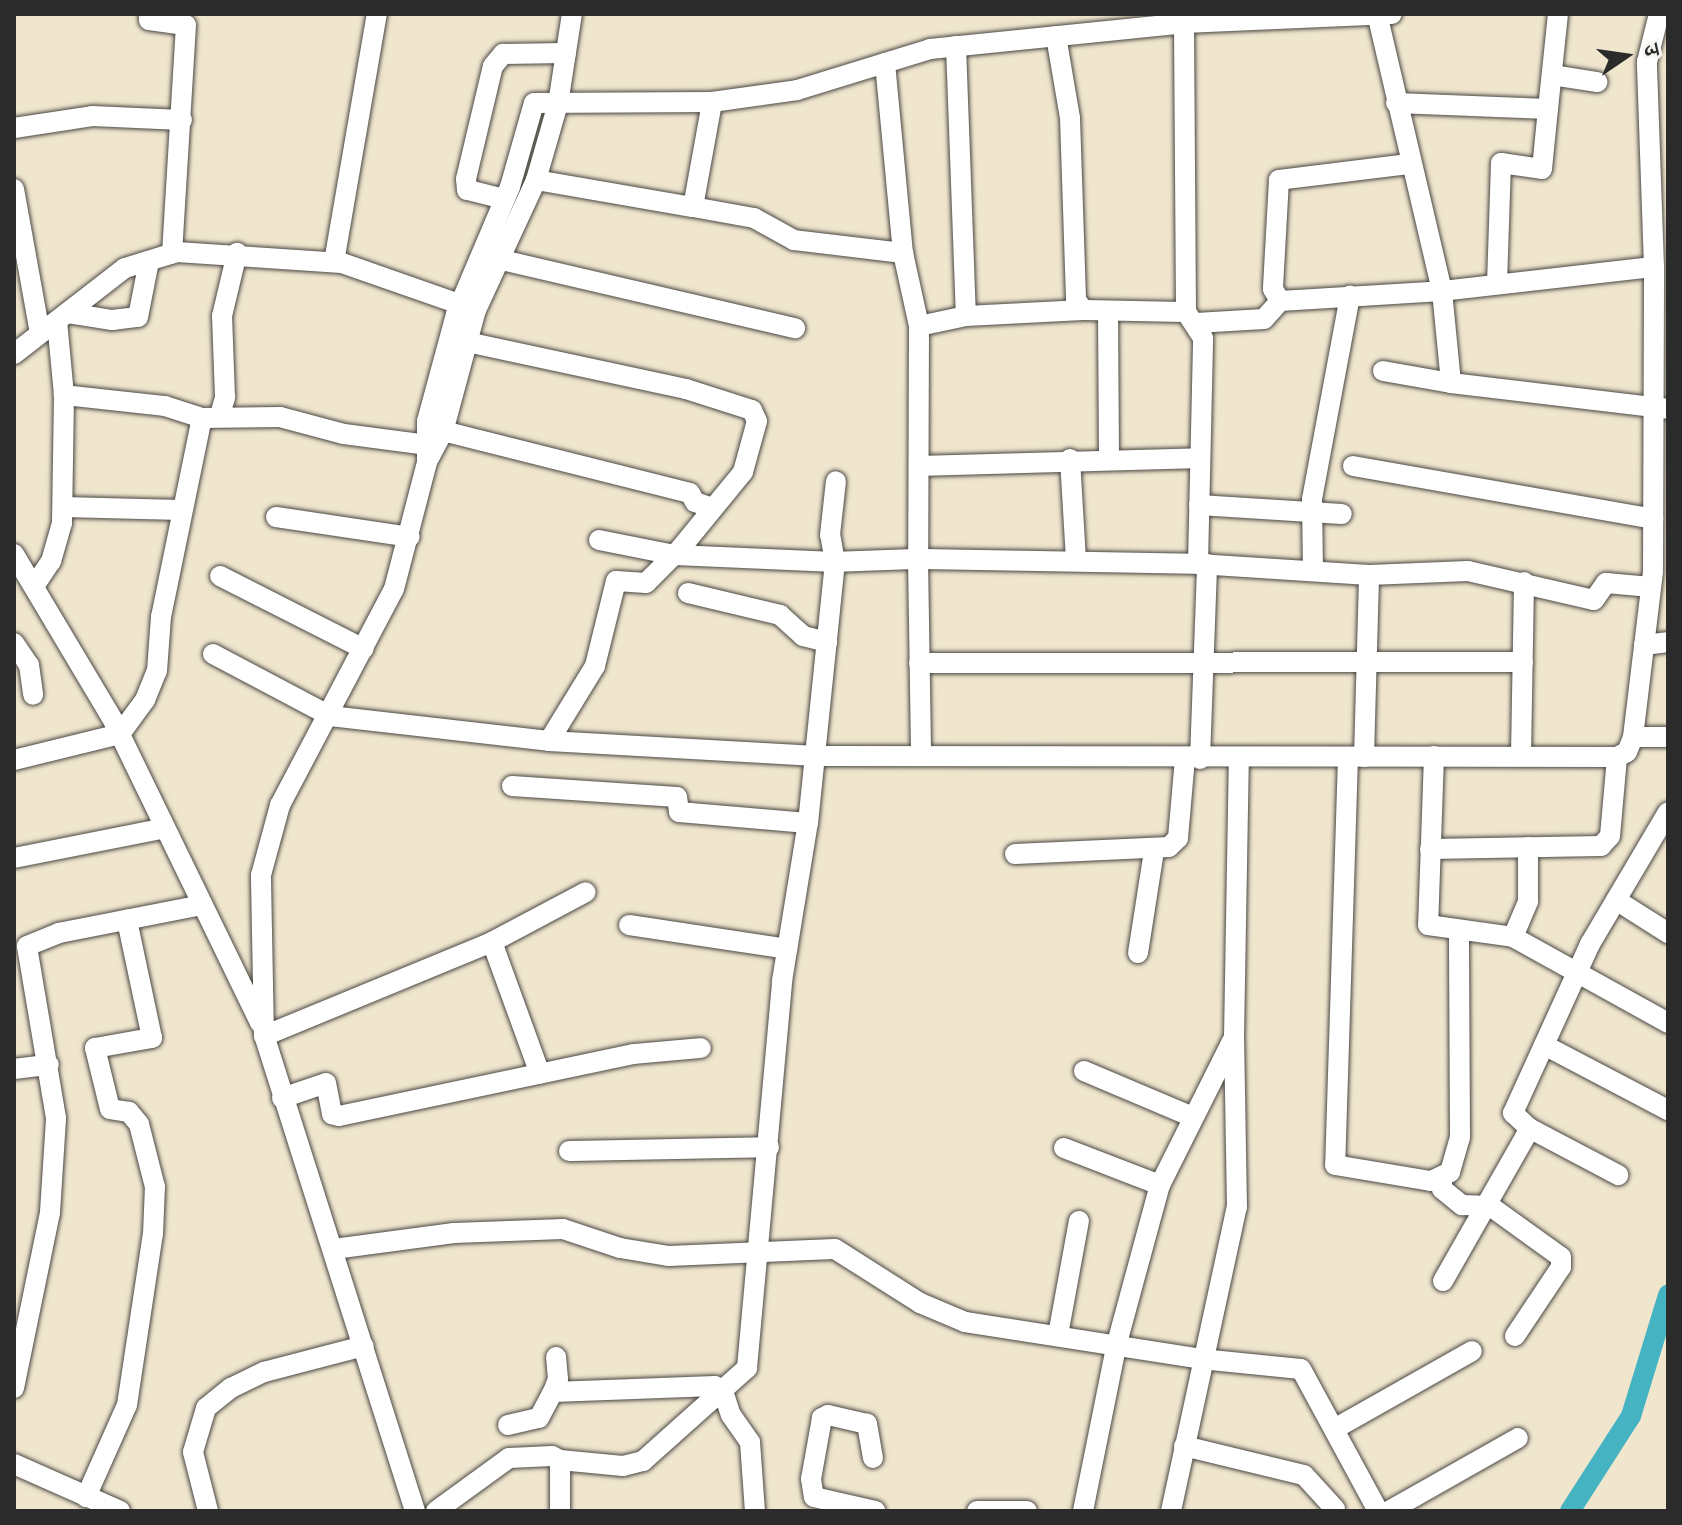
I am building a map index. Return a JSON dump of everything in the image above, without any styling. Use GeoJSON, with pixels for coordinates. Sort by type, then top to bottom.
{"type":"FeatureCollection","features":[{"type":"Feature","properties":{"kind":"street"},"geometry":{"type":"LineString","coordinates":[[149,14],[149,20],[187,20],[172,254]]}},
{"type":"Feature","properties":{"kind":"street"},"geometry":{"type":"LineString","coordinates":[[334,262],[377,14]]}},
{"type":"Feature","properties":{"kind":"street"},"geometry":{"type":"LineString","coordinates":[[432,442],[467,342],[468,306],[502,260],[536,180],[558,104],[572,14]]}},
{"type":"Feature","properties":{"kind":"street"},"geometry":{"type":"LineString","coordinates":[[1497,284],[1501,163],[1542,169],[1558,14]]}},
{"type":"Feature","properties":{"kind":"street"},"geometry":{"type":"LineString","coordinates":[[213,654],[330,716],[549,741],[817,756],[1239,760],[1521,755],[1617,757],[1627,752],[1633,737],[1658,525],[1661,304],[1654,267],[1660,196],[1658,86],[1647,62],[1659,14]]}},
{"type":"Feature","properties":{"kind":"street"},"geometry":{"type":"LineString","coordinates":[[263,1031],[261,875],[280,805],[330,716],[394,589],[468,306],[534,103],[712,102],[797,90],[885,63],[956,46],[1184,23],[1385,16],[1396,103],[1442,291],[1451,383]]}},
{"type":"Feature","properties":{"kind":"street"},"geometry":{"type":"LineString","coordinates":[[1015,854],[1154,851],[1169,847],[1178,838],[1192,758],[1203,664],[1203,564],[1199,505],[1203,338],[1191,318],[1184,23]]}},
{"type":"Feature","properties":{"kind":"street"},"geometry":{"type":"LineString","coordinates":[[1056,36],[1070,118],[1076,300],[1083,310]]}},
{"type":"Feature","properties":{"kind":"street"},"geometry":{"type":"LineString","coordinates":[[956,46],[966,316]]}},
{"type":"Feature","properties":{"kind":"street"},"geometry":{"type":"LineString","coordinates":[[504,199],[467,190],[466,179],[493,66],[503,54],[566,53]]}},
{"type":"Feature","properties":{"kind":"street"},"geometry":{"type":"LineString","coordinates":[[885,63],[903,253],[919,326],[921,756]]}},
{"type":"Feature","properties":{"kind":"street"},"geometry":{"type":"LineString","coordinates":[[1552,75],[1597,82]]}},
{"type":"Feature","properties":{"kind":"street"},"geometry":{"type":"LineString","coordinates":[[693,207],[712,102]]}},
{"type":"Feature","properties":{"kind":"street"},"geometry":{"type":"LineString","coordinates":[[1396,103],[1548,109]]}},
{"type":"Feature","properties":{"kind":"street"},"geometry":{"type":"LineString","coordinates":[[14,128],[92,116],[182,120]]}},
{"type":"Feature","properties":{"kind":"street"},"geometry":{"type":"LineString","coordinates":[[1280,301],[1273,289],[1279,180],[1409,164]]}},
{"type":"Feature","properties":{"kind":"street"},"geometry":{"type":"LineString","coordinates":[[536,180],[754,218],[794,240],[903,253]]}},
{"type":"Feature","properties":{"kind":"street"},"geometry":{"type":"LineString","coordinates":[[14,189],[55,322],[64,395],[63,507],[51,561],[35,585]]}},
{"type":"Feature","properties":{"kind":"street"},"geometry":{"type":"LineString","coordinates":[[14,760],[120,734],[145,700],[157,671],[181,510],[211,417],[226,384],[222,316],[237,253]]}},
{"type":"Feature","properties":{"kind":"street"},"geometry":{"type":"LineString","coordinates":[[14,354],[125,268],[172,254],[237,253],[334,262],[468,306]]}},
{"type":"Feature","properties":{"kind":"street"},"geometry":{"type":"LineString","coordinates":[[502,260],[795,328]]}},
{"type":"Feature","properties":{"kind":"street"},"geometry":{"type":"LineString","coordinates":[[55,322],[138,317],[149,261]]}},
{"type":"Feature","properties":{"kind":"street"},"geometry":{"type":"LineString","coordinates":[[919,326],[966,316],[1083,310],[1191,318],[1264,319],[1280,301],[1442,291],[1654,267]]}},
{"type":"Feature","properties":{"kind":"street"},"geometry":{"type":"LineString","coordinates":[[1313,571],[1312,512],[1350,296]]}},
{"type":"Feature","properties":{"kind":"street"},"geometry":{"type":"LineString","coordinates":[[1108,311],[1109,458]]}},
{"type":"Feature","properties":{"kind":"street"},"geometry":{"type":"LineString","coordinates":[[467,342],[686,389],[752,410],[757,430],[743,472],[675,555],[646,583],[616,581],[595,666],[549,741]]}},
{"type":"Feature","properties":{"kind":"street"},"geometry":{"type":"LineString","coordinates":[[1383,371],[1451,383],[1661,410]]}},
{"type":"Feature","properties":{"kind":"street"},"geometry":{"type":"LineString","coordinates":[[64,395],[165,406],[211,417],[280,417],[344,434],[432,442],[690,493],[695,502],[712,508]]}},
{"type":"Feature","properties":{"kind":"street"},"geometry":{"type":"LineString","coordinates":[[919,466],[962,468],[1070,459],[1200,458]]}},
{"type":"Feature","properties":{"kind":"street"},"geometry":{"type":"LineString","coordinates":[[1070,459],[1076,560]]}},
{"type":"Feature","properties":{"kind":"street"},"geometry":{"type":"LineString","coordinates":[[1353,466],[1658,525]]}},
{"type":"Feature","properties":{"kind":"street"},"geometry":{"type":"LineString","coordinates":[[436,1511],[509,1458],[635,1465],[747,1368],[761,1251],[787,949],[817,756],[835,562],[830,535],[836,481]]}},
{"type":"Feature","properties":{"kind":"street"},"geometry":{"type":"LineString","coordinates":[[1199,505],[1342,514]]}},
{"type":"Feature","properties":{"kind":"street"},"geometry":{"type":"LineString","coordinates":[[63,507],[181,510]]}},
{"type":"Feature","properties":{"kind":"street"},"geometry":{"type":"LineString","coordinates":[[276,517],[410,537]]}},
{"type":"Feature","properties":{"kind":"street"},"geometry":{"type":"LineString","coordinates":[[599,540],[675,555],[835,562],[1076,560],[1203,564],[1369,575],[1444,570],[1524,582],[1594,600],[1606,583],[1651,587]]}},
{"type":"Feature","properties":{"kind":"street"},"geometry":{"type":"LineString","coordinates":[[14,554],[120,734],[263,1031],[415,1511]]}},
{"type":"Feature","properties":{"kind":"street"},"geometry":{"type":"LineString","coordinates":[[1369,575],[1367,662],[1356,757],[1333,1160],[1341,1167],[1442,1179],[1450,1172],[1460,1136],[1459,932]]}},
{"type":"Feature","properties":{"kind":"street"},"geometry":{"type":"LineString","coordinates":[[220,576],[364,649]]}},
{"type":"Feature","properties":{"kind":"street"},"geometry":{"type":"LineString","coordinates":[[1521,755],[1524,582]]}},
{"type":"Feature","properties":{"kind":"street"},"geometry":{"type":"LineString","coordinates":[[688,593],[780,615],[803,636],[827,642]]}},
{"type":"Feature","properties":{"kind":"street"},"geometry":{"type":"LineString","coordinates":[[1644,645],[1668,642]]}},
{"type":"Feature","properties":{"kind":"street"},"geometry":{"type":"LineString","coordinates":[[14,643],[29,665],[33,695]]}},
{"type":"Feature","properties":{"kind":"street"},"geometry":{"type":"LineString","coordinates":[[919,663],[1523,662]]}},
{"type":"Feature","properties":{"kind":"street"},"geometry":{"type":"LineString","coordinates":[[1633,737],[1668,737]]}},
{"type":"Feature","properties":{"kind":"street"},"geometry":{"type":"LineString","coordinates":[[1434,756],[1428,925],[1459,932],[1513,937],[1668,1023]]}},
{"type":"Feature","properties":{"kind":"street"},"geometry":{"type":"LineString","coordinates":[[1430,849],[1607,842],[1617,757]]}},
{"type":"Feature","properties":{"kind":"street"},"geometry":{"type":"LineString","coordinates":[[1171,1511],[1201,1359],[1237,1207],[1234,1037],[1239,760]]}},
{"type":"Feature","properties":{"kind":"street"},"geometry":{"type":"LineString","coordinates":[[512,786],[677,797],[679,812],[808,823]]}},
{"type":"Feature","properties":{"kind":"street"},"geometry":{"type":"LineString","coordinates":[[1618,1175],[1529,1128],[1513,1113],[1577,972],[1616,900],[1662,834],[1668,812]]}},
{"type":"Feature","properties":{"kind":"street"},"geometry":{"type":"LineString","coordinates":[[14,858],[165,828]]}},
{"type":"Feature","properties":{"kind":"street"},"geometry":{"type":"LineString","coordinates":[[1513,937],[1528,901],[1528,847]]}},
{"type":"Feature","properties":{"kind":"street"},"geometry":{"type":"LineString","coordinates":[[1138,953],[1154,851]]}},
{"type":"Feature","properties":{"kind":"street"},"geometry":{"type":"LineString","coordinates":[[263,1031],[492,942],[586,892]]}},
{"type":"Feature","properties":{"kind":"street"},"geometry":{"type":"LineString","coordinates":[[1616,900],[1668,933]]}},
{"type":"Feature","properties":{"kind":"street"},"geometry":{"type":"LineString","coordinates":[[14,1388],[21,1330],[50,1212],[56,1118],[49,1065],[21,944],[59,933],[202,905]]}},
{"type":"Feature","properties":{"kind":"street"},"geometry":{"type":"LineString","coordinates":[[86,1497],[127,1405],[153,1234],[155,1187],[139,1124],[129,1112],[110,1109],[95,1048],[152,1038],[127,920]]}},
{"type":"Feature","properties":{"kind":"street"},"geometry":{"type":"LineString","coordinates":[[629,925],[787,949]]}},
{"type":"Feature","properties":{"kind":"street"},"geometry":{"type":"LineString","coordinates":[[492,942],[540,1074]]}},
{"type":"Feature","properties":{"kind":"street"},"geometry":{"type":"LineString","coordinates":[[1083,1511],[1117,1343],[1160,1185],[1234,1037]]}},
{"type":"Feature","properties":{"kind":"street"},"geometry":{"type":"LineString","coordinates":[[1544,1045],[1668,1110]]}},
{"type":"Feature","properties":{"kind":"street"},"geometry":{"type":"LineString","coordinates":[[282,1098],[326,1083],[332,1114],[339,1116],[634,1054],[701,1048]]}},
{"type":"Feature","properties":{"kind":"street"},"geometry":{"type":"LineString","coordinates":[[14,1069],[49,1065]]}},
{"type":"Feature","properties":{"kind":"street"},"geometry":{"type":"LineString","coordinates":[[1084,1071],[1193,1117]]}},
{"type":"Feature","properties":{"kind":"street"},"geometry":{"type":"LineString","coordinates":[[1443,1281],[1490,1206],[1529,1128]]}},
{"type":"Feature","properties":{"kind":"street"},"geometry":{"type":"LineString","coordinates":[[569,1151],[769,1147]]}},
{"type":"Feature","properties":{"kind":"street"},"geometry":{"type":"LineString","coordinates":[[1064,1148],[1160,1185]]}},
{"type":"Feature","properties":{"kind":"street"},"geometry":{"type":"LineString","coordinates":[[1442,1179],[1442,1189],[1462,1205],[1490,1206],[1561,1257],[1561,1267],[1515,1336]]}},
{"type":"Feature","properties":{"kind":"street"},"geometry":{"type":"LineString","coordinates":[[1058,1335],[1079,1221]]}},
{"type":"Feature","properties":{"kind":"street"},"geometry":{"type":"LineString","coordinates":[[334,1249],[454,1233],[563,1229],[620,1248],[669,1256],[835,1249],[920,1303],[965,1322],[1117,1343],[1201,1359],[1301,1369],[1336,1428],[1378,1511]]}},
{"type":"Feature","properties":{"kind":"street"},"geometry":{"type":"LineString","coordinates":[[208,1511],[193,1452],[206,1408],[231,1388],[264,1372],[364,1346]]}},
{"type":"Feature","properties":{"kind":"street"},"geometry":{"type":"LineString","coordinates":[[1336,1428],[1472,1351]]}},
{"type":"Feature","properties":{"kind":"street"},"geometry":{"type":"LineString","coordinates":[[508,1425],[539,1418],[558,1379],[556,1357]]}},
{"type":"Feature","properties":{"kind":"street"},"geometry":{"type":"LineString","coordinates":[[553,1392],[703,1383],[723,1391],[753,1452],[755,1511]]}},
{"type":"Feature","properties":{"kind":"street"},"geometry":{"type":"LineString","coordinates":[[873,1458],[867,1424],[828,1415],[822,1418],[811,1479],[814,1497],[821,1506],[875,1511]]}},
{"type":"Feature","properties":{"kind":"street"},"geometry":{"type":"LineString","coordinates":[[1389,1511],[1518,1438]]}},
{"type":"Feature","properties":{"kind":"street"},"geometry":{"type":"LineString","coordinates":[[1184,1446],[1304,1475],[1335,1509]]}},
{"type":"Feature","properties":{"kind":"street"},"geometry":{"type":"LineString","coordinates":[[560,1460],[560,1511]]}},
{"type":"Feature","properties":{"kind":"street"},"geometry":{"type":"LineString","coordinates":[[14,1464],[120,1511]]}},
{"type":"Feature","properties":{"kind":"street"},"geometry":{"type":"LineString","coordinates":[[977,1511],[1027,1511]]}},
{"type":"Feature","properties":{"kind":"waterway"},"geometry":{"type":"LineString","coordinates":[[1570,1511],[1631,1416],[1668,1295]]}}]}
